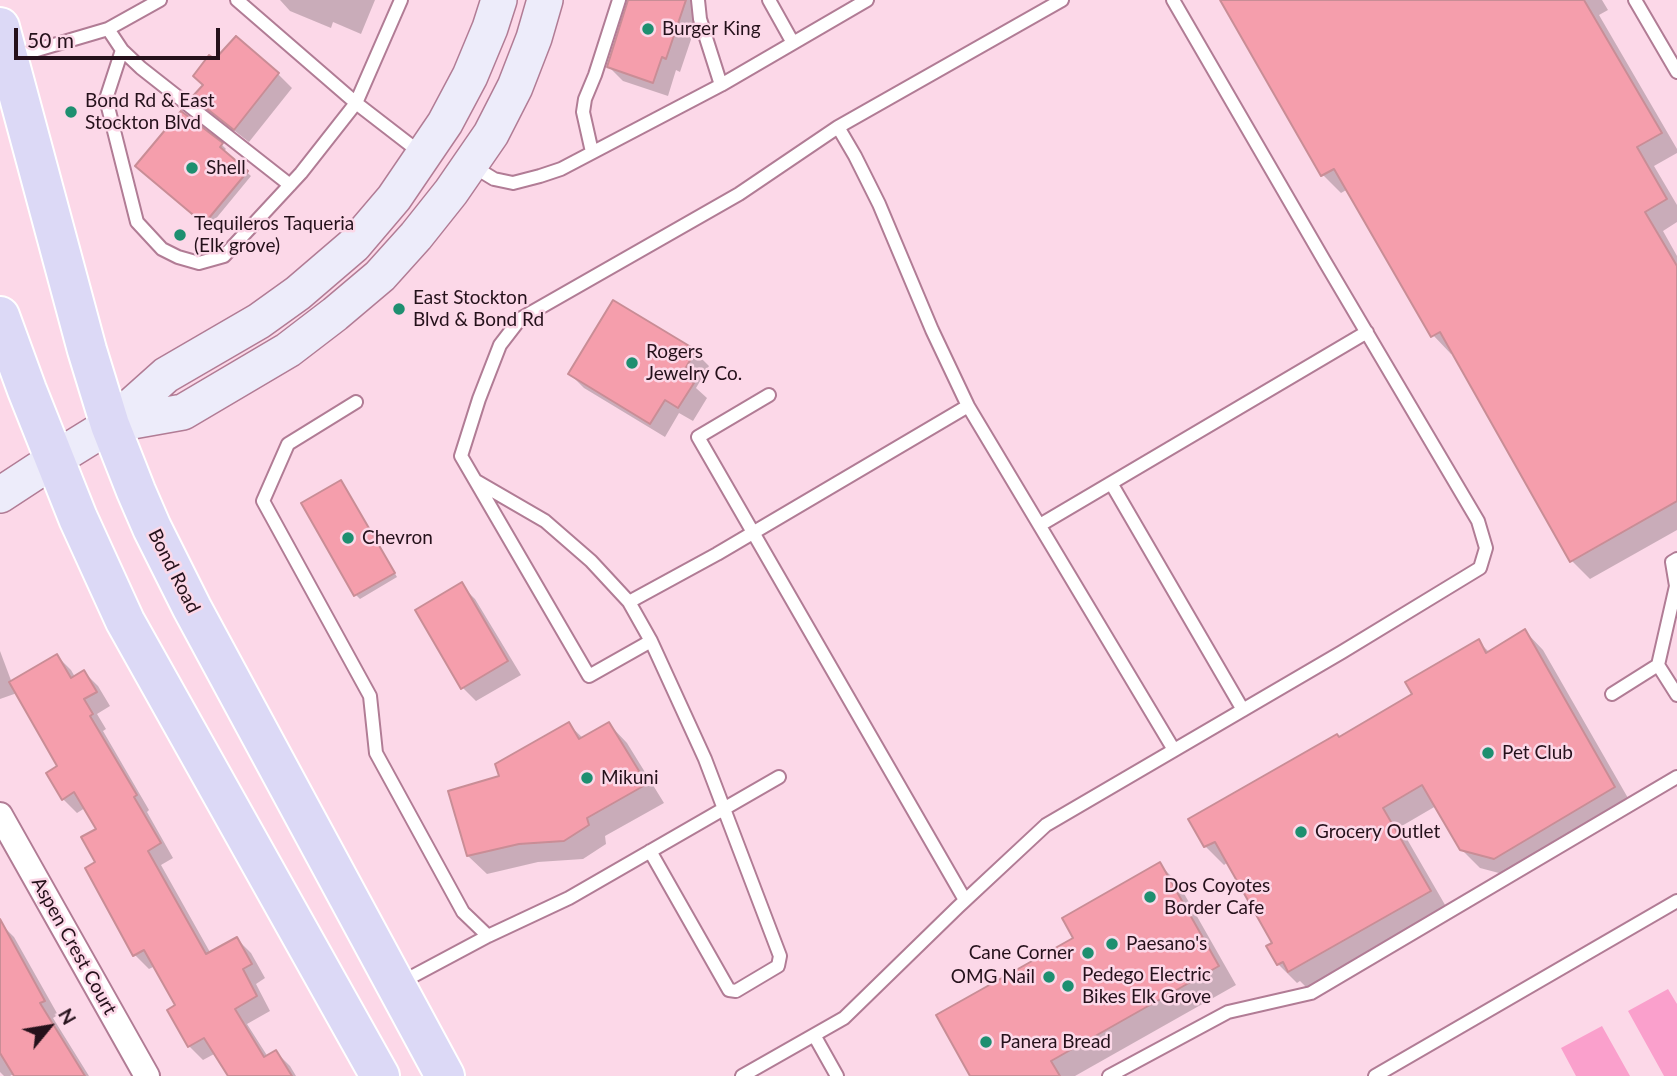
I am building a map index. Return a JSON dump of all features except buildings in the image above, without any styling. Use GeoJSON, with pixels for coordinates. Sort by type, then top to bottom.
{"type":"FeatureCollection","features":[{"type":"Feature","properties":{"kind":"main road","name":"Bond Road"},"geometry":{"type":"LineString","coordinates":[[5,42],[87,350],[110,425],[152,528],[192,608],[445,1076]]}},
{"type":"Feature","properties":{"kind":"main road"},"geometry":{"type":"LineString","coordinates":[[0,316],[78,518],[125,621],[380,1076]]}},
{"type":"Feature","properties":{"kind":"street"},"geometry":{"type":"LineString","coordinates":[[0,495],[110,425],[166,375],[259,321],[298,293],[354,245],[394,198],[445,123],[470,76],[499,0]]}},
{"type":"Feature","properties":{"kind":"street"},"geometry":{"type":"LineString","coordinates":[[513,91],[504,55],[523,0]]}},
{"type":"Feature","properties":{"kind":"street"},"geometry":{"type":"LineString","coordinates":[[110,425],[183,412],[288,350],[380,276],[416,236],[471,165],[491,134],[513,91],[534,38],[545,0]]}},
{"type":"Feature","properties":{"kind":"street","name":"Aspen Crest Court"},"geometry":{"type":"LineString","coordinates":[[0,815],[147,1076]]}},
{"type":"Feature","properties":{"kind":"lane"},"geometry":{"type":"LineString","coordinates":[[5,42],[108,29],[160,0]]}},
{"type":"Feature","properties":{"kind":"lane"},"geometry":{"type":"LineString","coordinates":[[237,0],[356,103],[424,155]]}},
{"type":"Feature","properties":{"kind":"lane"},"geometry":{"type":"LineString","coordinates":[[122,50],[106,99],[137,222],[162,249],[199,263],[224,256],[289,185],[356,103],[401,0]]}},
{"type":"Feature","properties":{"kind":"lane"},"geometry":{"type":"LineString","coordinates":[[592,152],[583,113],[585,99],[619,0]]}},
{"type":"Feature","properties":{"kind":"lane"},"geometry":{"type":"LineString","coordinates":[[698,0],[721,85]]}},
{"type":"Feature","properties":{"kind":"lane"},"geometry":{"type":"LineString","coordinates":[[769,0],[793,43]]}},
{"type":"Feature","properties":{"kind":"lane"},"geometry":{"type":"LineString","coordinates":[[471,165],[494,179],[513,183],[561,169],[721,85],[867,0]]}},
{"type":"Feature","properties":{"kind":"lane"},"geometry":{"type":"LineString","coordinates":[[651,641],[589,676],[461,456],[500,345],[520,319],[739,194],[838,127],[1062,0]]}},
{"type":"Feature","properties":{"kind":"lane"},"geometry":{"type":"LineString","coordinates":[[742,1076],[844,1018],[1046,825],[1480,568],[1486,548],[1478,521],[1173,0]]}},
{"type":"Feature","properties":{"kind":"lane"},"geometry":{"type":"LineString","coordinates":[[1635,0],[1677,72]]}},
{"type":"Feature","properties":{"kind":"lane"},"geometry":{"type":"LineString","coordinates":[[108,29],[122,50],[141,68],[289,185]]}},
{"type":"Feature","properties":{"kind":"lane"},"geometry":{"type":"LineString","coordinates":[[838,127],[879,204],[932,330],[968,406],[1174,750]]}},
{"type":"Feature","properties":{"kind":"lane"},"geometry":{"type":"LineString","coordinates":[[1040,525],[1367,332]]}},
{"type":"Feature","properties":{"kind":"lane"},"geometry":{"type":"LineString","coordinates":[[769,395],[698,438],[965,900]]}},
{"type":"Feature","properties":{"kind":"lane"},"geometry":{"type":"LineString","coordinates":[[356,402],[288,444],[263,501],[370,696],[376,753],[463,912],[488,936]]}},
{"type":"Feature","properties":{"kind":"lane"},"geometry":{"type":"LineString","coordinates":[[629,602],[753,533],[968,406]]}},
{"type":"Feature","properties":{"kind":"lane"},"geometry":{"type":"LineString","coordinates":[[475,481],[545,520],[591,561],[629,602],[651,641],[705,759],[780,956],[778,966],[736,990],[729,989],[650,851]]}},
{"type":"Feature","properties":{"kind":"lane"},"geometry":{"type":"LineString","coordinates":[[1111,483],[1243,710]]}},
{"type":"Feature","properties":{"kind":"lane"},"geometry":{"type":"LineString","coordinates":[[1677,559],[1672,562],[1675,586],[1658,665],[1677,695]]}},
{"type":"Feature","properties":{"kind":"lane"},"geometry":{"type":"LineString","coordinates":[[1612,694],[1658,665]]}},
{"type":"Feature","properties":{"kind":"lane"},"geometry":{"type":"LineString","coordinates":[[397,985],[488,936],[569,898],[779,777]]}},
{"type":"Feature","properties":{"kind":"lane"},"geometry":{"type":"LineString","coordinates":[[1109,1076],[1228,1012],[1311,993],[1677,777]]}},
{"type":"Feature","properties":{"kind":"lane"},"geometry":{"type":"LineString","coordinates":[[1374,1076],[1677,901]]}},
{"type":"Feature","properties":{"kind":"lane"},"geometry":{"type":"LineString","coordinates":[[814,1035],[838,1076]]}},
{"type":"Feature","properties":{"kind":"shaded area"},"geometry":{"type":"Polygon","coordinates":[[[1668,989],[1677,1004],[1677,1076],[1664,1076],[1628,1011],[1668,989]]]}},
{"type":"Feature","properties":{"kind":"shaded area"},"geometry":{"type":"Polygon","coordinates":[[[1602,1026],[1630,1076],[1576,1076],[1561,1048],[1602,1026]]]}},
{"type":"Feature","properties":{"kind":"place","name":"Burger King"},"geometry":{"type":"Point","coordinates":[648,29]}},
{"type":"Feature","properties":{"kind":"place","name":"Bond Rd & East Stockton Blvd"},"geometry":{"type":"Point","coordinates":[71,112]}},
{"type":"Feature","properties":{"kind":"place","name":"Shell"},"geometry":{"type":"Point","coordinates":[192,168]}},
{"type":"Feature","properties":{"kind":"place","name":"Tequileros Taqueria (Elk grove)"},"geometry":{"type":"Point","coordinates":[180,235]}},
{"type":"Feature","properties":{"kind":"place","name":"East Stockton Blvd & Bond Rd"},"geometry":{"type":"Point","coordinates":[399,309]}},
{"type":"Feature","properties":{"kind":"place","name":"Rogers Jewelry Co."},"geometry":{"type":"Point","coordinates":[632,363]}},
{"type":"Feature","properties":{"kind":"place","name":"Chevron"},"geometry":{"type":"Point","coordinates":[348,538]}},
{"type":"Feature","properties":{"kind":"place","name":"Pet Club"},"geometry":{"type":"Point","coordinates":[1488,753]}},
{"type":"Feature","properties":{"kind":"place","name":"Mikuni"},"geometry":{"type":"Point","coordinates":[587,778]}},
{"type":"Feature","properties":{"kind":"place","name":"Grocery Outlet"},"geometry":{"type":"Point","coordinates":[1301,832]}},
{"type":"Feature","properties":{"kind":"place","name":"Dos Coyotes Border Cafe"},"geometry":{"type":"Point","coordinates":[1150,897]}},
{"type":"Feature","properties":{"kind":"place","name":"Paesano's"},"geometry":{"type":"Point","coordinates":[1112,944]}},
{"type":"Feature","properties":{"kind":"place","name":"Cane Corner"},"geometry":{"type":"Point","coordinates":[1088,953]}},
{"type":"Feature","properties":{"kind":"place","name":"OMG Nail"},"geometry":{"type":"Point","coordinates":[1049,977]}},
{"type":"Feature","properties":{"kind":"place","name":"Pedego Electric Bikes Elk Grove"},"geometry":{"type":"Point","coordinates":[1068,986]}},
{"type":"Feature","properties":{"kind":"place","name":"Panera Bread"},"geometry":{"type":"Point","coordinates":[986,1042]}}]}
